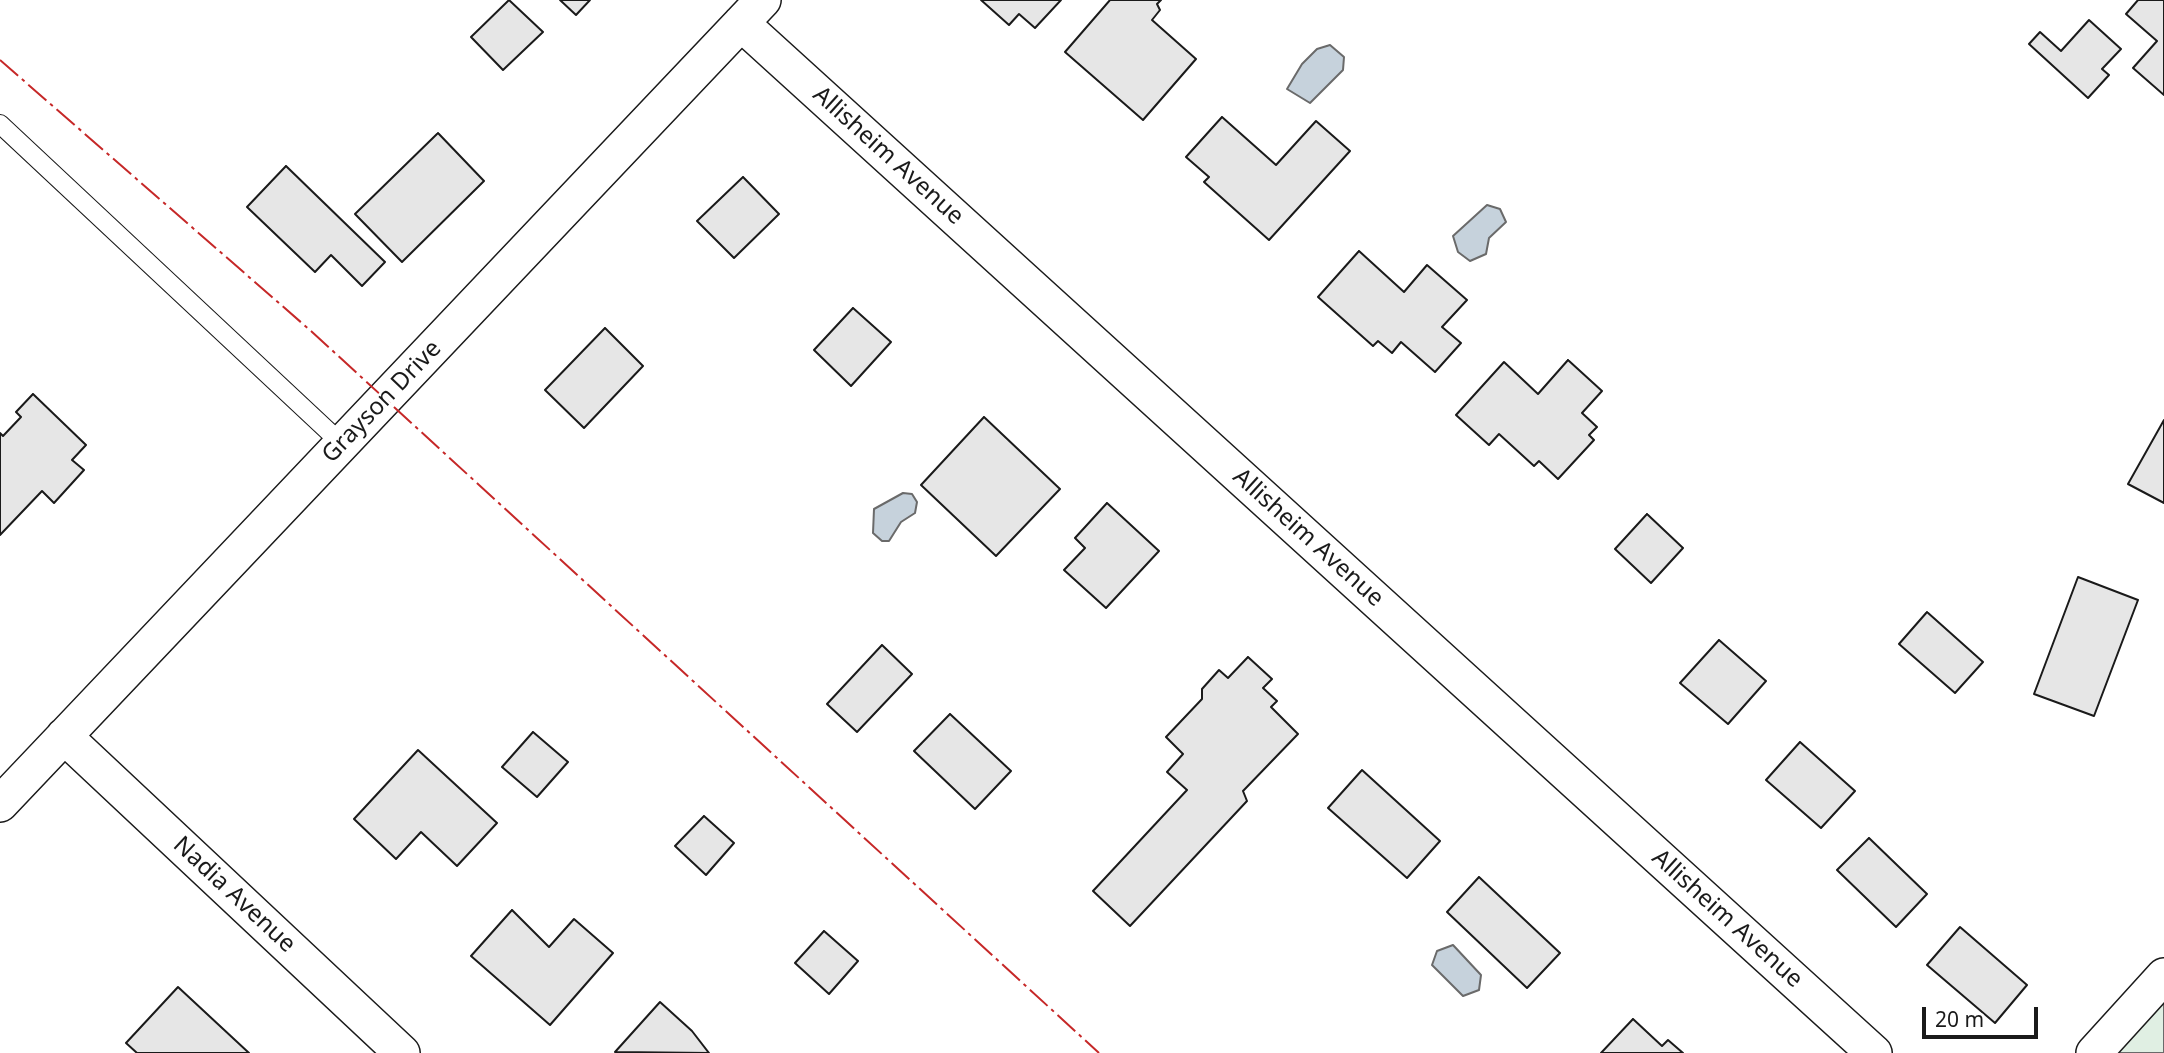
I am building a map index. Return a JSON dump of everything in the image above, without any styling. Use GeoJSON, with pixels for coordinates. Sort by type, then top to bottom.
{"type":"FeatureCollection","features":[{"type":"Feature","properties":{"kind":"street","name":"Grayson Drive"},"geometry":{"type":"LineString","coordinates":[[0,804],[752,11]]}},
{"type":"Feature","properties":{"kind":"street","name":"Allisheim Avenue"},"geometry":{"type":"LineString","coordinates":[[752,11],[1874,1053]]}},
{"type":"Feature","properties":{"kind":"street","name":"Nadia Avenue"},"geometry":{"type":"LineString","coordinates":[[64,736],[402,1053]]}},
{"type":"Feature","properties":{"kind":"street"},"geometry":{"type":"LineString","coordinates":[[2094,1053],[2164,975]]}},
{"type":"Feature","properties":{"kind":"lane"},"geometry":{"type":"LineString","coordinates":[[0,124],[342,443]]}},
{"type":"Feature","properties":{"kind":"green space"},"geometry":{"type":"Polygon","coordinates":[[[2164,967],[2164,1053],[2112,1053],[2164,967]]]}},
{"type":"Feature","properties":{"kind":"shaded area"},"geometry":{"type":"Polygon","coordinates":[[[1330,45],[1344,57],[1343,70],[1310,103],[1287,89],[1302,64],[1317,49],[1330,45]]]}},
{"type":"Feature","properties":{"kind":"shaded area"},"geometry":{"type":"Polygon","coordinates":[[[1487,205],[1500,209],[1506,222],[1489,238],[1486,254],[1470,261],[1458,252],[1453,236],[1487,205]]]}},
{"type":"Feature","properties":{"kind":"shaded area"},"geometry":{"type":"Polygon","coordinates":[[[903,493],[912,494],[917,502],[915,513],[901,522],[889,541],[882,541],[873,533],[874,509],[903,493]]]}},
{"type":"Feature","properties":{"kind":"shaded area"},"geometry":{"type":"Polygon","coordinates":[[[1453,945],[1481,975],[1479,990],[1463,996],[1432,965],[1437,951],[1453,945]]]}},
{"type":"Feature","properties":{"kind":"building"},"geometry":{"type":"Polygon","coordinates":[[[509,0],[543,32],[503,70],[471,37],[509,0]]]}},
{"type":"Feature","properties":{"kind":"building"},"geometry":{"type":"Polygon","coordinates":[[[560,0],[590,0],[576,15],[560,0]]]}},
{"type":"Feature","properties":{"kind":"building"},"geometry":{"type":"Polygon","coordinates":[[[981,0],[1061,0],[1035,28],[1019,14],[1009,25],[981,0]]]}},
{"type":"Feature","properties":{"kind":"building"},"geometry":{"type":"Polygon","coordinates":[[[1110,0],[1161,0],[1157,4],[1160,10],[1152,20],[1196,59],[1143,120],[1065,52],[1110,0]]]}},
{"type":"Feature","properties":{"kind":"building"},"geometry":{"type":"Polygon","coordinates":[[[2138,0],[2164,0],[2164,95],[2133,68],[2157,41],[2126,14],[2138,0]]]}},
{"type":"Feature","properties":{"kind":"building"},"geometry":{"type":"Polygon","coordinates":[[[2089,20],[2121,49],[2102,69],[2109,75],[2088,98],[2029,44],[2040,32],[2061,51],[2089,20]]]}},
{"type":"Feature","properties":{"kind":"building"},"geometry":{"type":"Polygon","coordinates":[[[1222,117],[1276,165],[1316,121],[1350,151],[1269,240],[1204,182],[1209,177],[1186,157],[1222,117]]]}},
{"type":"Feature","properties":{"kind":"building"},"geometry":{"type":"Polygon","coordinates":[[[438,133],[484,181],[402,262],[355,214],[438,133]]]}},
{"type":"Feature","properties":{"kind":"building"},"geometry":{"type":"Polygon","coordinates":[[[286,166],[385,262],[362,286],[331,255],[315,272],[247,207],[286,166]]]}},
{"type":"Feature","properties":{"kind":"building"},"geometry":{"type":"Polygon","coordinates":[[[743,177],[779,214],[734,258],[697,221],[743,177]]]}},
{"type":"Feature","properties":{"kind":"building"},"geometry":{"type":"Polygon","coordinates":[[[1359,251],[1404,292],[1427,265],[1467,300],[1442,327],[1461,343],[1435,372],[1401,342],[1392,353],[1378,341],[1373,346],[1318,297],[1359,251]]]}},
{"type":"Feature","properties":{"kind":"building"},"geometry":{"type":"Polygon","coordinates":[[[853,308],[891,342],[851,386],[814,350],[853,308]]]}},
{"type":"Feature","properties":{"kind":"building"},"geometry":{"type":"Polygon","coordinates":[[[605,328],[643,366],[584,428],[545,390],[605,328]]]}},
{"type":"Feature","properties":{"kind":"building"},"geometry":{"type":"Polygon","coordinates":[[[1568,360],[1602,391],[1582,413],[1597,427],[1589,435],[1594,440],[1558,479],[1539,461],[1534,466],[1499,434],[1489,445],[1456,415],[1504,362],[1538,394],[1568,360]]]}},
{"type":"Feature","properties":{"kind":"building"},"geometry":{"type":"Polygon","coordinates":[[[33,394],[86,445],[72,460],[84,470],[54,503],[42,491],[0,535],[0,433],[3,436],[21,417],[16,412],[33,394]]]}},
{"type":"Feature","properties":{"kind":"building"},"geometry":{"type":"Polygon","coordinates":[[[984,417],[1060,489],[996,556],[921,485],[984,417]]]}},
{"type":"Feature","properties":{"kind":"building"},"geometry":{"type":"Polygon","coordinates":[[[2164,420],[2164,503],[2128,484],[2164,420]]]}},
{"type":"Feature","properties":{"kind":"building"},"geometry":{"type":"Polygon","coordinates":[[[1107,503],[1159,551],[1106,608],[1064,570],[1085,548],[1075,538],[1107,503]]]}},
{"type":"Feature","properties":{"kind":"building"},"geometry":{"type":"Polygon","coordinates":[[[1647,514],[1683,548],[1651,583],[1615,549],[1647,514]]]}},
{"type":"Feature","properties":{"kind":"building"},"geometry":{"type":"Polygon","coordinates":[[[2078,577],[2138,600],[2094,716],[2034,694],[2078,577]]]}},
{"type":"Feature","properties":{"kind":"building"},"geometry":{"type":"Polygon","coordinates":[[[1927,612],[1983,662],[1955,693],[1899,644],[1927,612]]]}},
{"type":"Feature","properties":{"kind":"building"},"geometry":{"type":"Polygon","coordinates":[[[1719,640],[1766,681],[1728,724],[1680,683],[1719,640]]]}},
{"type":"Feature","properties":{"kind":"building"},"geometry":{"type":"Polygon","coordinates":[[[882,645],[912,674],[857,732],[827,704],[882,645]]]}},
{"type":"Feature","properties":{"kind":"building"},"geometry":{"type":"Polygon","coordinates":[[[1248,657],[1272,679],[1263,688],[1277,701],[1271,707],[1298,734],[1243,791],[1247,801],[1130,926],[1093,891],[1187,790],[1167,772],[1183,754],[1166,737],[1202,699],[1202,689],[1219,670],[1228,678],[1248,657]]]}},
{"type":"Feature","properties":{"kind":"building"},"geometry":{"type":"Polygon","coordinates":[[[950,714],[1011,771],[975,809],[914,751],[950,714]]]}},
{"type":"Feature","properties":{"kind":"building"},"geometry":{"type":"Polygon","coordinates":[[[533,732],[568,762],[537,797],[502,767],[533,732]]]}},
{"type":"Feature","properties":{"kind":"building"},"geometry":{"type":"Polygon","coordinates":[[[1800,742],[1855,791],[1821,828],[1766,780],[1800,742]]]}},
{"type":"Feature","properties":{"kind":"building"},"geometry":{"type":"Polygon","coordinates":[[[418,750],[497,823],[457,866],[421,832],[396,859],[354,819],[418,750]]]}},
{"type":"Feature","properties":{"kind":"building"},"geometry":{"type":"Polygon","coordinates":[[[1362,770],[1440,841],[1407,878],[1328,808],[1362,770]]]}},
{"type":"Feature","properties":{"kind":"building"},"geometry":{"type":"Polygon","coordinates":[[[704,816],[734,843],[706,875],[675,846],[704,816]]]}},
{"type":"Feature","properties":{"kind":"building"},"geometry":{"type":"Polygon","coordinates":[[[1869,838],[1927,894],[1896,927],[1837,870],[1869,838]]]}},
{"type":"Feature","properties":{"kind":"building"},"geometry":{"type":"Polygon","coordinates":[[[1479,877],[1560,953],[1527,988],[1447,912],[1479,877]]]}},
{"type":"Feature","properties":{"kind":"building"},"geometry":{"type":"Polygon","coordinates":[[[512,910],[549,947],[574,919],[613,953],[550,1025],[471,956],[512,910]]]}},
{"type":"Feature","properties":{"kind":"building"},"geometry":{"type":"Polygon","coordinates":[[[1960,927],[2027,985],[1995,1023],[1927,965],[1960,927]]]}},
{"type":"Feature","properties":{"kind":"building"},"geometry":{"type":"Polygon","coordinates":[[[824,931],[858,961],[829,994],[795,963],[824,931]]]}},
{"type":"Feature","properties":{"kind":"building"},"geometry":{"type":"Polygon","coordinates":[[[178,987],[249,1053],[137,1053],[126,1043],[178,987]]]}},
{"type":"Feature","properties":{"kind":"building"},"geometry":{"type":"Polygon","coordinates":[[[660,1002],[692,1031],[709,1053],[615,1052],[660,1002]]]}},
{"type":"Feature","properties":{"kind":"building"},"geometry":{"type":"Polygon","coordinates":[[[1633,1019],[1662,1046],[1668,1040],[1683,1053],[1601,1053],[1633,1019]]]}},
{"type":"Feature","properties":{"kind":"power"},"geometry":{"type":"LineString","coordinates":[[0,60],[311,331],[1099,1053]]}}]}
